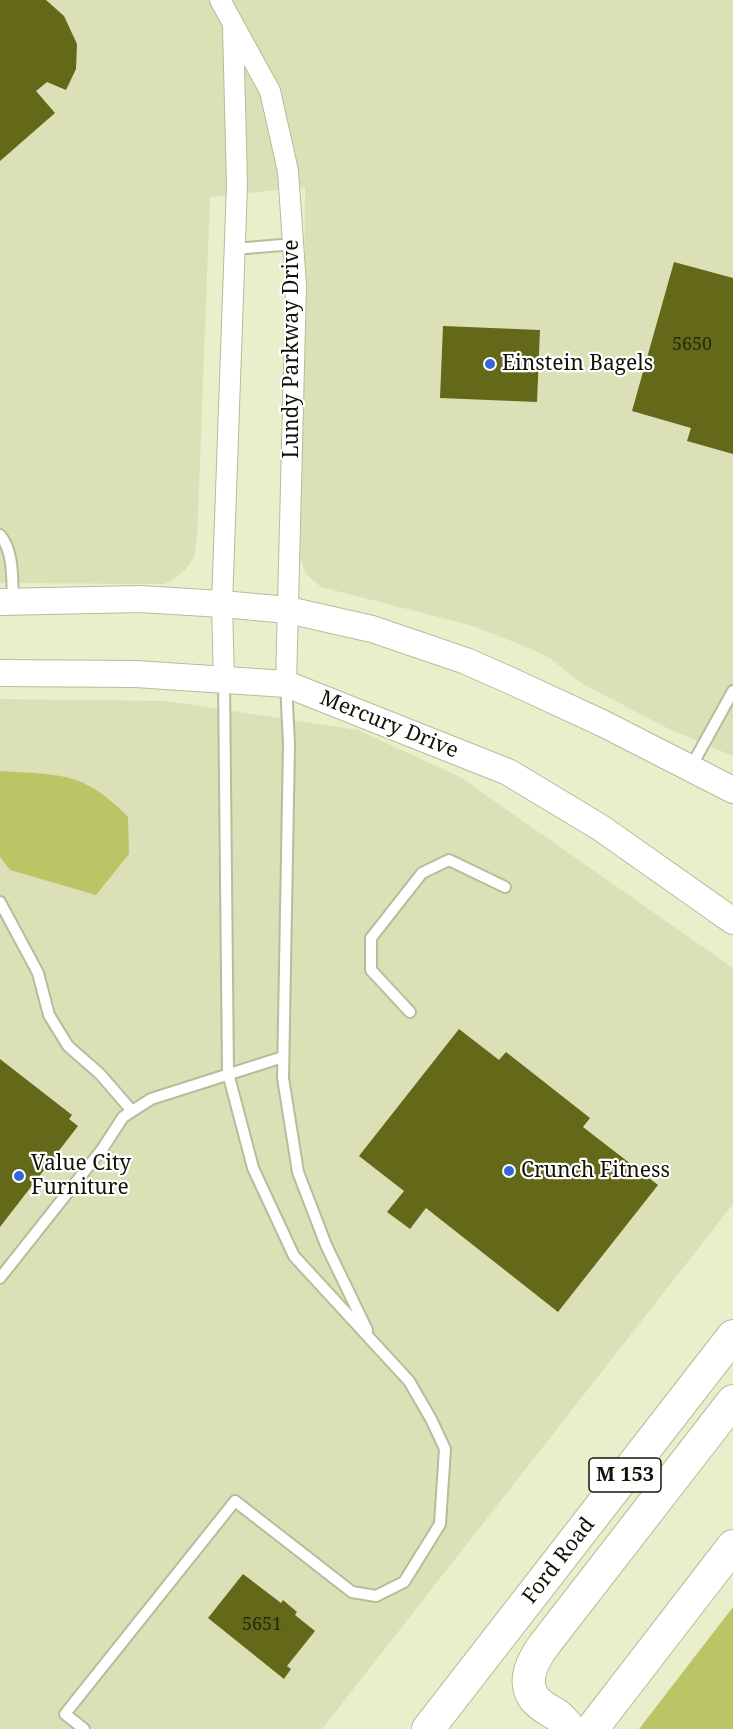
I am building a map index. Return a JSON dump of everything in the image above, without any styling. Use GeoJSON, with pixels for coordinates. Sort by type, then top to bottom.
{"type":"FeatureCollection","features":[{"type":"Feature","properties":{"kind":"main road","name":"Ford Road"},"geometry":{"type":"LineString","coordinates":[[428,1729],[733,1336]]}},
{"type":"Feature","properties":{"kind":"main road"},"geometry":{"type":"LineString","coordinates":[[570,1729],[559,1717],[534,1698],[529,1682],[534,1660],[733,1401]]}},
{"type":"Feature","properties":{"kind":"main road"},"geometry":{"type":"LineString","coordinates":[[592,1729],[733,1546]]}},
{"type":"Feature","properties":{"kind":"street","name":"Lundy Parkway Drive"},"geometry":{"type":"LineString","coordinates":[[220,0],[270,91],[288,171],[296,286],[286,684]]}},
{"type":"Feature","properties":{"kind":"street","name":"Lundy Parkway Drive"},"geometry":{"type":"LineString","coordinates":[[224,681],[222,604],[237,184],[233,25]]}},
{"type":"Feature","properties":{"kind":"street"},"geometry":{"type":"LineString","coordinates":[[7,602],[140,599],[222,604],[288,610],[372,630],[466,661],[604,724],[733,790]]}},
{"type":"Feature","properties":{"kind":"street","name":"Mercury Drive"},"geometry":{"type":"LineString","coordinates":[[0,674],[136,674],[286,684],[508,772],[601,828],[733,921]]}},
{"type":"Feature","properties":{"kind":"lane"},"geometry":{"type":"LineString","coordinates":[[234,249],[294,244]]}},
{"type":"Feature","properties":{"kind":"lane"},"geometry":{"type":"LineString","coordinates":[[0,535],[6,541],[12,572],[7,602]]}},
{"type":"Feature","properties":{"kind":"lane"},"geometry":{"type":"LineString","coordinates":[[84,1729],[65,1714],[235,1501],[352,1592],[376,1596],[404,1582],[440,1524],[445,1449],[431,1419],[409,1381],[294,1256],[253,1168],[228,1073],[224,681]]}},
{"type":"Feature","properties":{"kind":"lane"},"geometry":{"type":"LineString","coordinates":[[286,684],[289,744],[283,1078],[298,1173],[326,1245],[373,1341]]}},
{"type":"Feature","properties":{"kind":"lane"},"geometry":{"type":"LineString","coordinates":[[691,767],[733,691]]}},
{"type":"Feature","properties":{"kind":"lane"},"geometry":{"type":"LineString","coordinates":[[410,1012],[371,970],[371,938],[422,873],[448,860],[505,887]]}},
{"type":"Feature","properties":{"kind":"lane"},"geometry":{"type":"LineString","coordinates":[[0,902],[38,973],[49,1015],[68,1046],[100,1074],[132,1111]]}},
{"type":"Feature","properties":{"kind":"lane"},"geometry":{"type":"LineString","coordinates":[[0,1278],[103,1148],[123,1117],[151,1099],[284,1057]]}},
{"type":"Feature","properties":{"kind":"shaded area"},"geometry":{"type":"Polygon","coordinates":[[[0,0],[733,0],[733,756],[667,728],[581,683],[547,656],[529,648],[470,625],[321,587],[306,574],[297,542],[304,341],[305,187],[210,197],[197,539],[194,557],[186,569],[164,584],[0,583],[0,0]]]}},
{"type":"Feature","properties":{"kind":"shaded area"},"geometry":{"type":"Polygon","coordinates":[[[0,699],[166,701],[358,730],[460,777],[733,968],[733,1204],[322,1729],[0,1729],[0,699]]]}},
{"type":"Feature","properties":{"kind":"green space"},"geometry":{"type":"Polygon","coordinates":[[[0,771],[55,775],[84,783],[98,791],[128,817],[129,854],[96,895],[10,870],[0,857],[0,771]]]}},
{"type":"Feature","properties":{"kind":"green space"},"geometry":{"type":"Polygon","coordinates":[[[733,1607],[733,1729],[639,1729],[733,1607]]]}},
{"type":"Feature","properties":{"kind":"building"},"geometry":{"type":"Polygon","coordinates":[[[0,0],[46,0],[64,16],[77,44],[76,69],[66,90],[47,82],[36,91],[55,113],[0,161],[0,0]]]}},
{"type":"Feature","properties":{"kind":"building"},"geometry":{"type":"Polygon","coordinates":[[[674,262],[733,278],[733,454],[687,441],[691,428],[632,411],[674,262]]]}},
{"type":"Feature","properties":{"kind":"building"},"geometry":{"type":"Polygon","coordinates":[[[443,326],[540,330],[537,402],[440,398],[443,326]]]}},
{"type":"Feature","properties":{"kind":"building","name":"Crunch Fitness"},"geometry":{"type":"Polygon","coordinates":[[[459,1029],[499,1060],[506,1052],[590,1118],[583,1127],[658,1185],[558,1312],[426,1208],[410,1229],[387,1212],[404,1191],[359,1156],[459,1029]]]}},
{"type":"Feature","properties":{"kind":"building","name":"Value City Furniture"},"geometry":{"type":"Polygon","coordinates":[[[0,1059],[72,1115],[69,1119],[78,1126],[0,1227],[0,1059]]]}},
{"type":"Feature","properties":{"kind":"building"},"geometry":{"type":"Polygon","coordinates":[[[243,1574],[281,1603],[283,1600],[297,1612],[295,1615],[315,1631],[287,1666],[291,1669],[284,1679],[208,1618],[243,1574]]]}},
{"type":"Feature","properties":{"kind":"place","name":"Einstein Bagels"},"geometry":{"type":"Point","coordinates":[490,364]}},
{"type":"Feature","properties":{"kind":"place","name":"Crunch Fitness"},"geometry":{"type":"Point","coordinates":[509,1171]}},
{"type":"Feature","properties":{"kind":"place","name":"Value City Furniture"},"geometry":{"type":"Point","coordinates":[19,1176]}}]}
